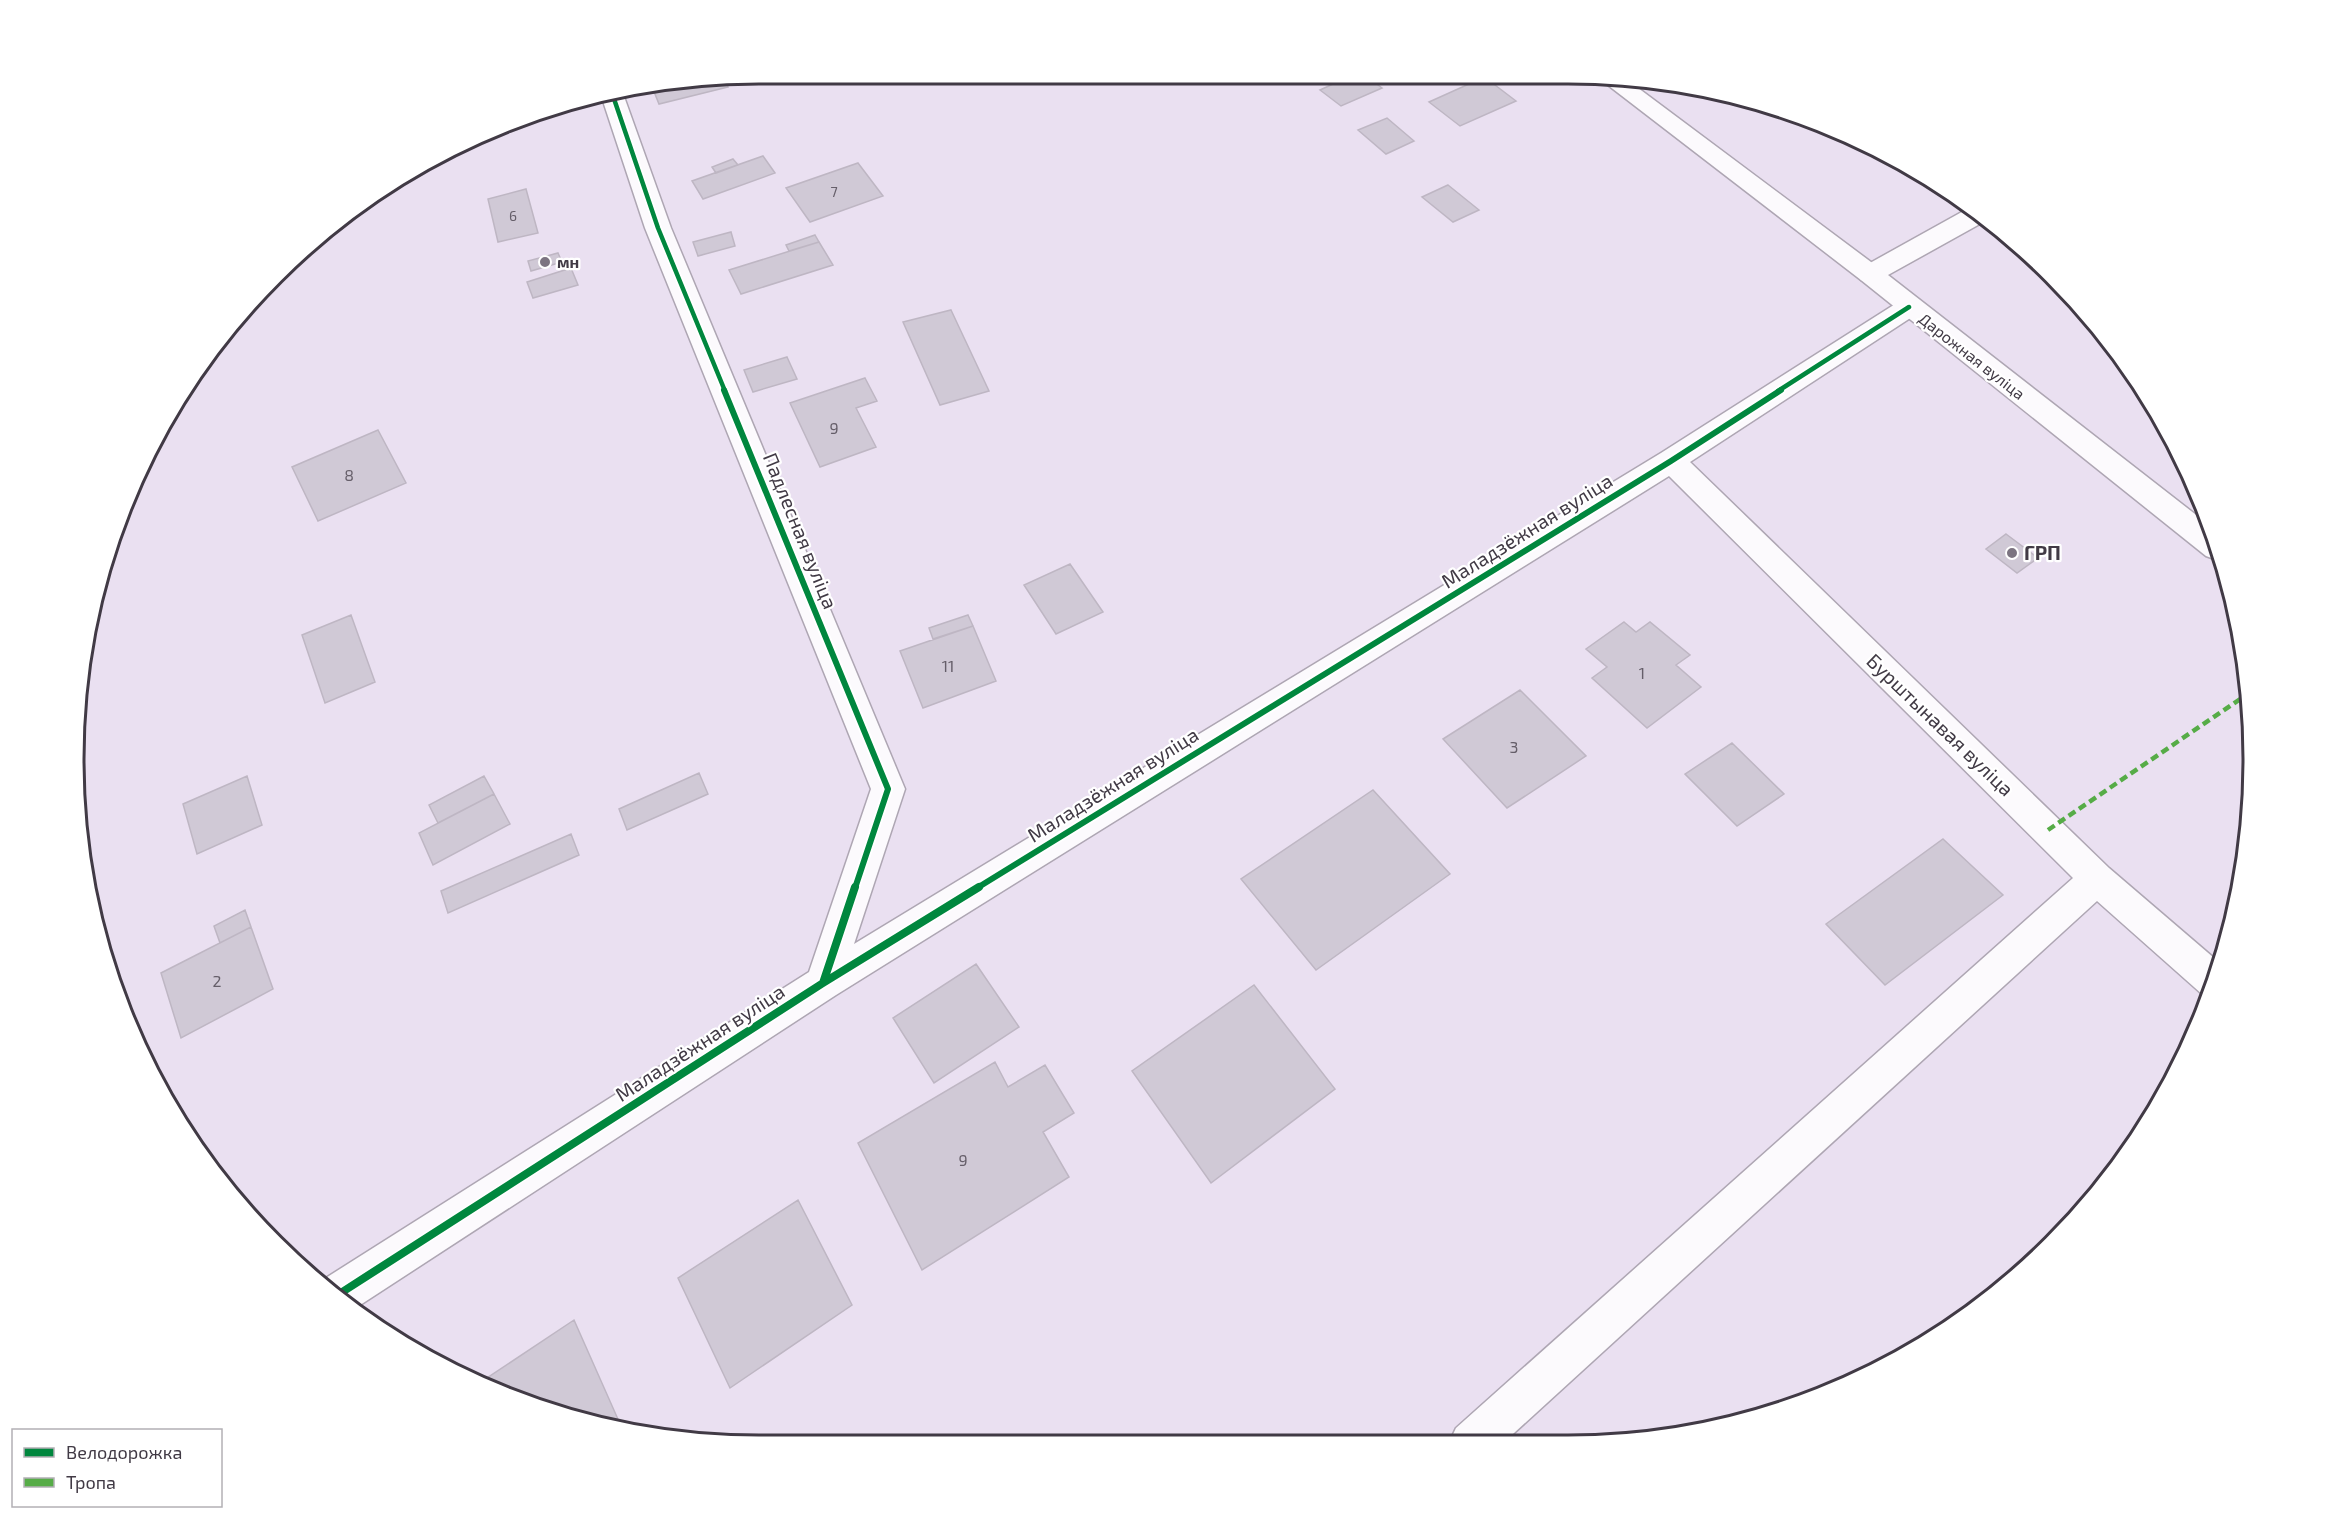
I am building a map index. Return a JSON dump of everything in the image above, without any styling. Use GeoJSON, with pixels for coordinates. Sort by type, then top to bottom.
{"type":"FeatureCollection","features":[{"type":"Feature","properties":{"kind":"street","name":"Дарожная вуліца"},"geometry":{"type":"LineString","coordinates":[[1620,86],[1870,274],[2206,539]]}},
{"type":"Feature","properties":{"kind":"street","name":"Падлесная вуліца"},"geometry":{"type":"LineString","coordinates":[[614,100],[658,228],[888,789],[823,983]]}},
{"type":"Feature","properties":{"kind":"street"},"geometry":{"type":"LineString","coordinates":[[1870,274],[1971,218]]}},
{"type":"Feature","properties":{"kind":"street","name":"Маладзёжная вуліца"},"geometry":{"type":"LineString","coordinates":[[343,1291],[823,983],[1671,461],[1909,307]]}},
{"type":"Feature","properties":{"kind":"street","name":"Бурштынавая вуліца"},"geometry":{"type":"LineString","coordinates":[[1671,461],[2097,879],[2208,975]]}},
{"type":"Feature","properties":{"kind":"street"},"geometry":{"type":"LineString","coordinates":[[1480,1435],[2097,879]]}},
{"type":"Feature","properties":{"kind":"building"},"geometry":{"type":"Polygon","coordinates":[[[1333,84],[1377,84],[1382,88],[1341,106],[1320,90],[1333,84]]]}},
{"type":"Feature","properties":{"kind":"building"},"geometry":{"type":"Polygon","coordinates":[[[1469,84],[1494,84],[1516,101],[1460,126],[1429,102],[1469,84]]]}},
{"type":"Feature","properties":{"kind":"building"},"geometry":{"type":"Polygon","coordinates":[[[715,85],[727,85],[728,87],[659,104],[654,93],[715,85]]]}},
{"type":"Feature","properties":{"kind":"building"},"geometry":{"type":"Polygon","coordinates":[[[1387,118],[1414,141],[1386,154],[1358,130],[1387,118]]]}},
{"type":"Feature","properties":{"kind":"building"},"geometry":{"type":"Polygon","coordinates":[[[763,156],[775,173],[703,199],[692,181],[763,156]]]}},
{"type":"Feature","properties":{"kind":"building"},"geometry":{"type":"Polygon","coordinates":[[[733,159],[738,165],[716,173],[712,167],[733,159]]]}},
{"type":"Feature","properties":{"kind":"building"},"geometry":{"type":"Polygon","coordinates":[[[858,163],[883,196],[810,222],[786,188],[858,163]]]}},
{"type":"Feature","properties":{"kind":"building"},"geometry":{"type":"Polygon","coordinates":[[[1448,185],[1479,210],[1453,222],[1422,197],[1448,185]]]}},
{"type":"Feature","properties":{"kind":"building"},"geometry":{"type":"Polygon","coordinates":[[[526,189],[538,233],[498,242],[488,199],[526,189]]]}},
{"type":"Feature","properties":{"kind":"building"},"geometry":{"type":"Polygon","coordinates":[[[731,232],[735,246],[698,256],[693,242],[731,232]]]}},
{"type":"Feature","properties":{"kind":"building"},"geometry":{"type":"Polygon","coordinates":[[[815,235],[819,242],[789,251],[786,245],[815,235]]]}},
{"type":"Feature","properties":{"kind":"building"},"geometry":{"type":"Polygon","coordinates":[[[819,242],[833,265],[741,294],[729,270],[819,242]]]}},
{"type":"Feature","properties":{"kind":"building","name":"мн"},"geometry":{"type":"Polygon","coordinates":[[[558,253],[562,262],[531,271],[528,261],[558,253]]]}},
{"type":"Feature","properties":{"kind":"building"},"geometry":{"type":"Polygon","coordinates":[[[571,268],[578,285],[533,298],[527,282],[571,268]]]}},
{"type":"Feature","properties":{"kind":"building"},"geometry":{"type":"Polygon","coordinates":[[[951,310],[989,391],[940,405],[903,322],[951,310]]]}},
{"type":"Feature","properties":{"kind":"building"},"geometry":{"type":"Polygon","coordinates":[[[787,357],[797,379],[753,392],[744,370],[787,357]]]}},
{"type":"Feature","properties":{"kind":"building"},"geometry":{"type":"Polygon","coordinates":[[[865,378],[877,401],[856,408],[876,447],[820,467],[790,403],[865,378]]]}},
{"type":"Feature","properties":{"kind":"building"},"geometry":{"type":"Polygon","coordinates":[[[378,430],[406,483],[318,521],[292,467],[378,430]]]}},
{"type":"Feature","properties":{"kind":"building","name":"ГРП"},"geometry":{"type":"Polygon","coordinates":[[[2006,534],[2038,558],[2017,573],[1986,549],[2006,534]]]}},
{"type":"Feature","properties":{"kind":"building"},"geometry":{"type":"Polygon","coordinates":[[[1070,564],[1103,612],[1056,634],[1024,585],[1070,564]]]}},
{"type":"Feature","properties":{"kind":"building"},"geometry":{"type":"Polygon","coordinates":[[[351,615],[375,682],[325,703],[302,635],[351,615]]]}},
{"type":"Feature","properties":{"kind":"building"},"geometry":{"type":"Polygon","coordinates":[[[968,615],[973,626],[933,639],[929,628],[968,615]]]}},
{"type":"Feature","properties":{"kind":"building"},"geometry":{"type":"Polygon","coordinates":[[[1624,622],[1636,632],[1650,622],[1690,655],[1676,665],[1701,687],[1647,728],[1592,678],[1607,667],[1586,649],[1624,622]]]}},
{"type":"Feature","properties":{"kind":"building"},"geometry":{"type":"Polygon","coordinates":[[[973,626],[996,681],[923,708],[900,651],[973,626]]]}},
{"type":"Feature","properties":{"kind":"building"},"geometry":{"type":"Polygon","coordinates":[[[1520,690],[1586,756],[1507,808],[1443,739],[1520,690]]]}},
{"type":"Feature","properties":{"kind":"building"},"geometry":{"type":"Polygon","coordinates":[[[1732,743],[1784,794],[1737,826],[1685,774],[1732,743]]]}},
{"type":"Feature","properties":{"kind":"building"},"geometry":{"type":"Polygon","coordinates":[[[699,773],[708,794],[627,830],[619,809],[699,773]]]}},
{"type":"Feature","properties":{"kind":"building"},"geometry":{"type":"Polygon","coordinates":[[[247,776],[262,825],[197,854],[183,804],[247,776]]]}},
{"type":"Feature","properties":{"kind":"building"},"geometry":{"type":"Polygon","coordinates":[[[484,776],[494,794],[438,823],[429,805],[484,776]]]}},
{"type":"Feature","properties":{"kind":"building"},"geometry":{"type":"Polygon","coordinates":[[[1373,790],[1450,874],[1316,970],[1241,879],[1373,790]]]}},
{"type":"Feature","properties":{"kind":"building"},"geometry":{"type":"Polygon","coordinates":[[[494,794],[510,824],[433,865],[419,833],[494,794]]]}},
{"type":"Feature","properties":{"kind":"building"},"geometry":{"type":"Polygon","coordinates":[[[571,834],[579,855],[448,913],[441,891],[571,834]]]}},
{"type":"Feature","properties":{"kind":"building"},"geometry":{"type":"Polygon","coordinates":[[[1943,839],[2003,895],[1885,985],[1826,924],[1943,839]]]}},
{"type":"Feature","properties":{"kind":"building"},"geometry":{"type":"Polygon","coordinates":[[[245,910],[251,927],[220,943],[214,926],[245,910]]]}},
{"type":"Feature","properties":{"kind":"building"},"geometry":{"type":"Polygon","coordinates":[[[251,927],[273,989],[181,1038],[161,973],[251,927]]]}},
{"type":"Feature","properties":{"kind":"building"},"geometry":{"type":"Polygon","coordinates":[[[976,964],[1019,1027],[934,1083],[893,1018],[976,964]]]}},
{"type":"Feature","properties":{"kind":"building"},"geometry":{"type":"Polygon","coordinates":[[[1254,985],[1335,1089],[1211,1183],[1132,1071],[1254,985]]]}},
{"type":"Feature","properties":{"kind":"building"},"geometry":{"type":"Polygon","coordinates":[[[995,1062],[1008,1087],[1045,1065],[1074,1113],[1043,1132],[1069,1177],[922,1270],[858,1143],[995,1062]]]}},
{"type":"Feature","properties":{"kind":"building"},"geometry":{"type":"Polygon","coordinates":[[[798,1200],[852,1305],[730,1388],[678,1278],[798,1200]]]}},
{"type":"Feature","properties":{"kind":"building"},"geometry":{"type":"Polygon","coordinates":[[[574,1320],[618,1420],[542,1399],[488,1378],[574,1320]]]}},
{"type":"Feature","properties":{"kind":"marked path"},"geometry":{"type":"LineString","coordinates":[[2048,830],[2240,699]]}},
{"type":"Feature","properties":{"kind":"cycle path"},"geometry":{"type":"LineString","coordinates":[[614,100],[658,228],[888,789],[823,983]]}},
{"type":"Feature","properties":{"kind":"cycle path"},"geometry":{"type":"LineString","coordinates":[[343,1291],[823,983],[1671,461],[1909,307]]}},
{"type":"Feature","properties":{"kind":"place","name":"мн"},"geometry":{"type":"Point","coordinates":[545,262]}},
{"type":"Feature","properties":{"kind":"place","name":"ГРП"},"geometry":{"type":"Point","coordinates":[2012,553]}}]}
